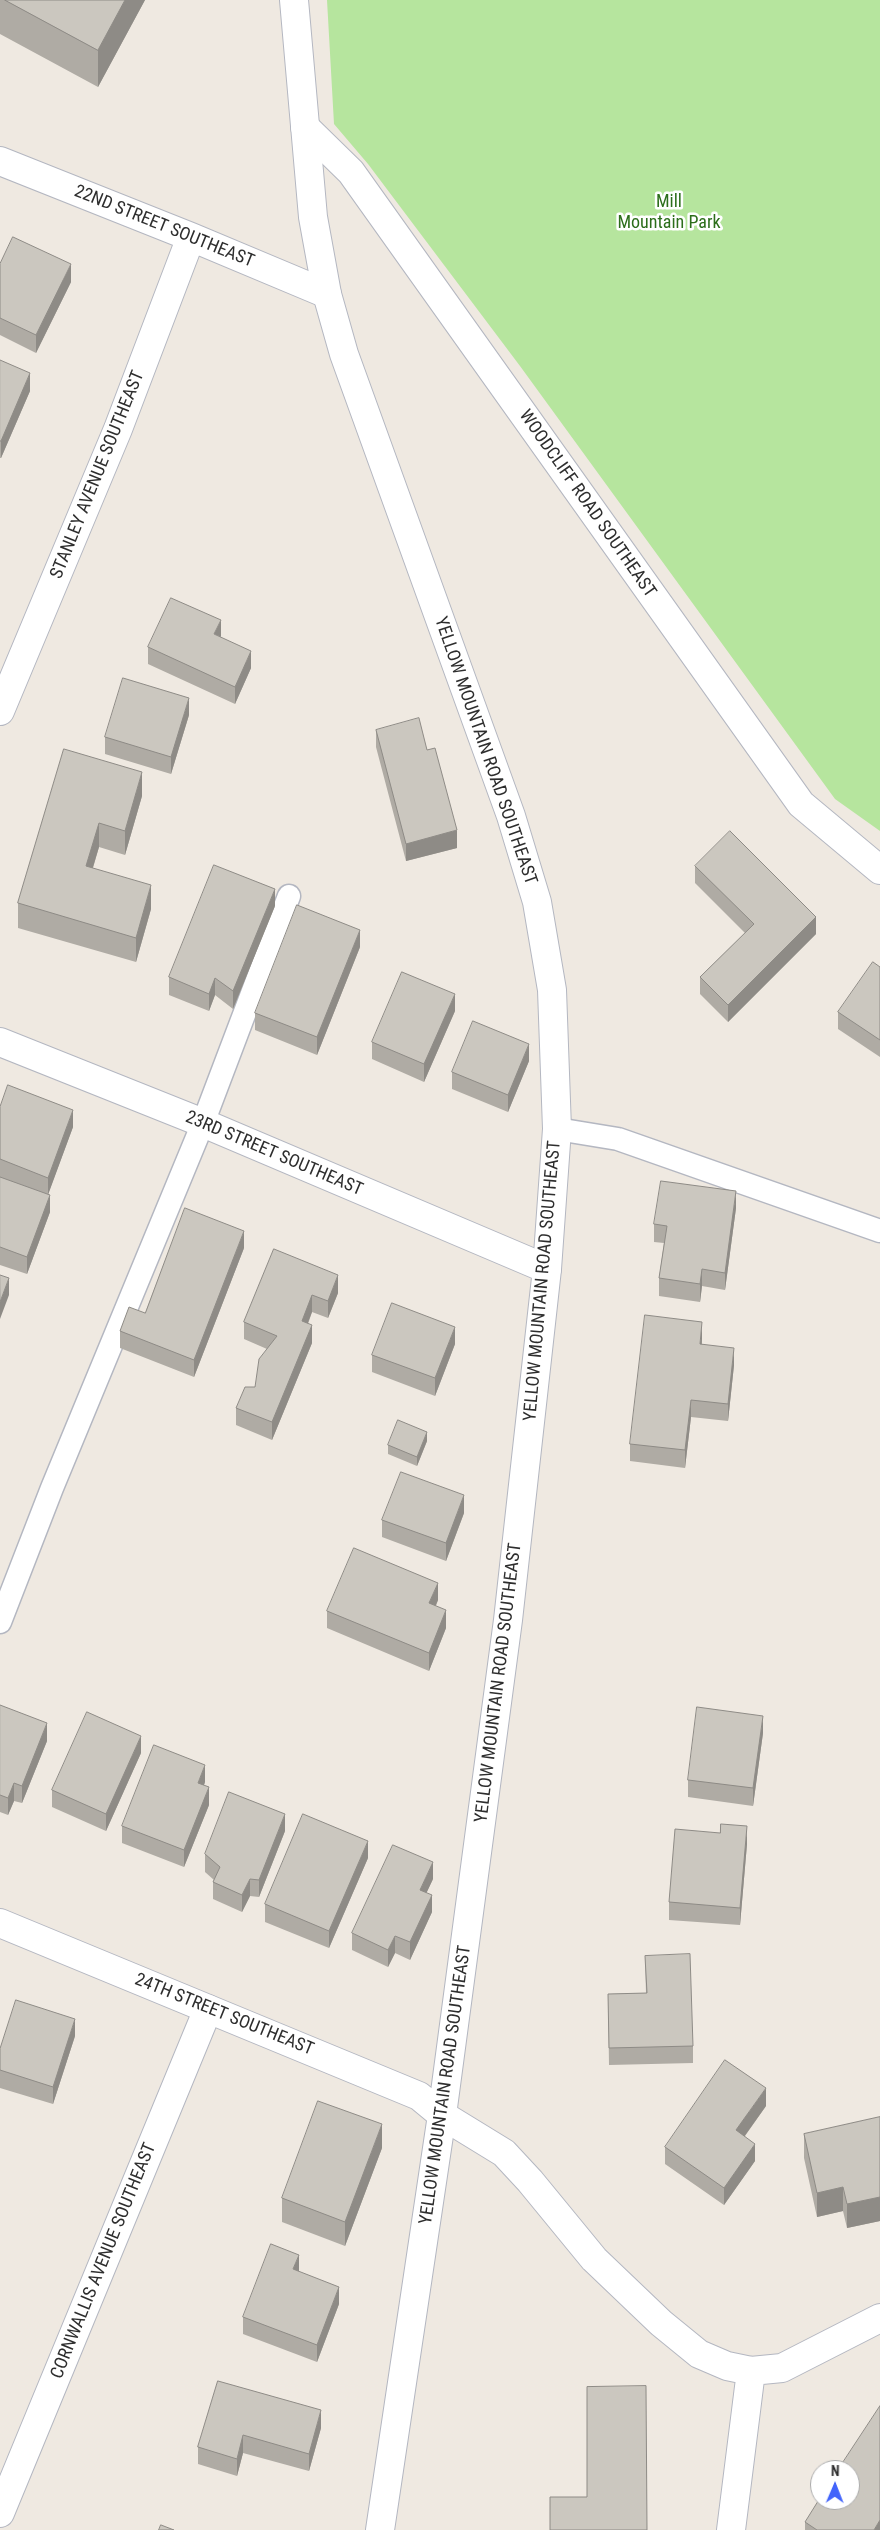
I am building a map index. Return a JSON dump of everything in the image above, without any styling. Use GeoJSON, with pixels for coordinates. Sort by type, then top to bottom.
{"type":"FeatureCollection","features":[{"type":"Feature","properties":{"kind":"street","name":"YELLOW MOUNTAIN ROAD SOUTHEAST"},"geometry":{"type":"LineString","coordinates":[[294,0],[313,217],[328,294],[344,354],[512,816],[537,902],[552,990],[557,1129],[547,1269],[508,1620],[442,2115],[380,2530]]}},
{"type":"Feature","properties":{"kind":"street","name":"WOODCLIFF ROAD SOUTHEAST"},"geometry":{"type":"LineString","coordinates":[[305,127],[351,172],[801,804],[880,870]]}},
{"type":"Feature","properties":{"kind":"street","name":"22ND STREET SOUTHEAST"},"geometry":{"type":"LineString","coordinates":[[0,161],[192,237],[328,294]]}},
{"type":"Feature","properties":{"kind":"street","name":"STANLEY AVENUE SOUTHEAST"},"geometry":{"type":"LineString","coordinates":[[0,711],[118,429],[192,237]]}},
{"type":"Feature","properties":{"kind":"street","name":"23RD STREET SOUTHEAST"},"geometry":{"type":"LineString","coordinates":[[0,1042],[203,1124],[547,1269]]}},
{"type":"Feature","properties":{"kind":"street","name":"24TH STREET SOUTHEAST"},"geometry":{"type":"LineString","coordinates":[[0,1924],[419,2096],[442,2115],[504,2153],[530,2181],[594,2259],[661,2323],[699,2354],[727,2366],[751,2371],[782,2368],[794,2364],[880,2318]]}},
{"type":"Feature","properties":{"kind":"street","name":"CORNWALLIS AVENUE SOUTHEAST"},"geometry":{"type":"LineString","coordinates":[[0,2513],[208,2009]]}},
{"type":"Feature","properties":{"kind":"street"},"geometry":{"type":"LineString","coordinates":[[731,2530],[751,2371]]}},
{"type":"Feature","properties":{"kind":"lane"},"geometry":{"type":"LineString","coordinates":[[0,1622],[52,1488],[203,1124],[289,896]]}},
{"type":"Feature","properties":{"kind":"lane"},"geometry":{"type":"LineString","coordinates":[[557,1129],[618,1139],[880,1231]]}},
{"type":"Feature","properties":{"kind":"green space","name":"Mill Mountain Park"},"geometry":{"type":"Polygon","coordinates":[[[327,0],[880,0],[880,831],[835,799],[520,366],[368,164],[334,124],[327,0]]]}},
{"type":"Feature","properties":{"kind":"building"},"geometry":{"type":"Polygon","coordinates":[[[5,0],[125,0],[98,50],[5,0]]]}},
{"type":"Feature","properties":{"kind":"building"},"geometry":{"type":"Polygon","coordinates":[[[13,237],[71,264],[36,335],[0,318],[0,264],[13,237]]]}},
{"type":"Feature","properties":{"kind":"building"},"geometry":{"type":"Polygon","coordinates":[[[0,360],[30,373],[1,441],[0,441],[0,360]]]}},
{"type":"Feature","properties":{"kind":"building"},"geometry":{"type":"Polygon","coordinates":[[[171,598],[221,620],[214,634],[251,651],[235,687],[148,647],[171,598]]]}},
{"type":"Feature","properties":{"kind":"building"},"geometry":{"type":"Polygon","coordinates":[[[123,678],[189,698],[171,757],[105,737],[123,678]]]}},
{"type":"Feature","properties":{"kind":"building"},"geometry":{"type":"Polygon","coordinates":[[[419,718],[427,750],[435,748],[457,830],[406,844],[376,730],[419,718]]]}},
{"type":"Feature","properties":{"kind":"building"},"geometry":{"type":"Polygon","coordinates":[[[64,749],[142,772],[125,831],[99,823],[86,866],[151,885],[136,938],[18,903],[64,749]]]}},
{"type":"Feature","properties":{"kind":"building"},"geometry":{"type":"Polygon","coordinates":[[[730,831],[816,917],[728,1005],[700,977],[754,924],[695,866],[730,831]]]}},
{"type":"Feature","properties":{"kind":"building"},"geometry":{"type":"Polygon","coordinates":[[[214,865],[275,889],[233,991],[215,978],[209,994],[169,977],[214,865]]]}},
{"type":"Feature","properties":{"kind":"building"},"geometry":{"type":"Polygon","coordinates":[[[297,905],[360,930],[317,1037],[255,1013],[297,905]]]}},
{"type":"Feature","properties":{"kind":"building"},"geometry":{"type":"Polygon","coordinates":[[[873,962],[880,967],[880,1040],[838,1012],[873,962]]]}},
{"type":"Feature","properties":{"kind":"building"},"geometry":{"type":"Polygon","coordinates":[[[402,972],[455,994],[424,1064],[372,1042],[402,972]]]}},
{"type":"Feature","properties":{"kind":"building"},"geometry":{"type":"Polygon","coordinates":[[[473,1021],[529,1044],[508,1095],[452,1072],[473,1021]]]}},
{"type":"Feature","properties":{"kind":"building"},"geometry":{"type":"Polygon","coordinates":[[[8,1085],[73,1110],[48,1178],[0,1159],[0,1107],[8,1085]]]}},
{"type":"Feature","properties":{"kind":"building"},"geometry":{"type":"Polygon","coordinates":[[[0,1177],[50,1195],[27,1257],[0,1247],[0,1177]]]}},
{"type":"Feature","properties":{"kind":"building"},"geometry":{"type":"Polygon","coordinates":[[[661,1181],[736,1191],[725,1273],[702,1269],[700,1284],[659,1278],[667,1226],[654,1224],[661,1181]]]}},
{"type":"Feature","properties":{"kind":"building"},"geometry":{"type":"Polygon","coordinates":[[[185,1208],[244,1231],[194,1360],[120,1331],[129,1307],[145,1313],[185,1208]]]}},
{"type":"Feature","properties":{"kind":"building"},"geometry":{"type":"Polygon","coordinates":[[[274,1249],[338,1275],[328,1301],[312,1295],[302,1321],[312,1325],[272,1422],[236,1408],[245,1387],[255,1387],[259,1359],[277,1336],[244,1322],[274,1249]]]}},
{"type":"Feature","properties":{"kind":"building"},"geometry":{"type":"Polygon","coordinates":[[[0,1275],[9,1278],[0,1302],[0,1275]]]}},
{"type":"Feature","properties":{"kind":"building"},"geometry":{"type":"Polygon","coordinates":[[[392,1303],[455,1327],[435,1378],[372,1355],[392,1303]]]}},
{"type":"Feature","properties":{"kind":"building"},"geometry":{"type":"Polygon","coordinates":[[[645,1315],[702,1322],[700,1344],[734,1348],[728,1404],[691,1400],[685,1450],[630,1444],[645,1315]]]}},
{"type":"Feature","properties":{"kind":"building"},"geometry":{"type":"Polygon","coordinates":[[[398,1420],[427,1432],[417,1457],[388,1445],[398,1420]]]}},
{"type":"Feature","properties":{"kind":"building"},"geometry":{"type":"Polygon","coordinates":[[[401,1472],[464,1495],[446,1543],[382,1520],[401,1472]]]}},
{"type":"Feature","properties":{"kind":"building"},"geometry":{"type":"Polygon","coordinates":[[[354,1548],[438,1583],[429,1603],[446,1610],[429,1653],[327,1611],[354,1548]]]}},
{"type":"Feature","properties":{"kind":"building"},"geometry":{"type":"Polygon","coordinates":[[[0,1705],[47,1723],[22,1786],[14,1783],[8,1798],[0,1795],[0,1705]]]}},
{"type":"Feature","properties":{"kind":"building"},"geometry":{"type":"Polygon","coordinates":[[[697,1707],[763,1716],[753,1788],[688,1780],[697,1707]]]}},
{"type":"Feature","properties":{"kind":"building"},"geometry":{"type":"Polygon","coordinates":[[[87,1712],[141,1736],[106,1814],[52,1790],[87,1712]]]}},
{"type":"Feature","properties":{"kind":"building"},"geometry":{"type":"Polygon","coordinates":[[[154,1745],[205,1765],[198,1783],[209,1787],[184,1850],[122,1826],[154,1745]]]}},
{"type":"Feature","properties":{"kind":"building"},"geometry":{"type":"Polygon","coordinates":[[[229,1792],[285,1814],[259,1880],[250,1879],[242,1895],[213,1882],[220,1867],[205,1854],[229,1792]]]}},
{"type":"Feature","properties":{"kind":"building"},"geometry":{"type":"Polygon","coordinates":[[[303,1814],[368,1841],[329,1931],[265,1904],[303,1814]]]}},
{"type":"Feature","properties":{"kind":"building"},"geometry":{"type":"Polygon","coordinates":[[[721,1824],[747,1826],[740,1908],[669,1902],[675,1829],[720,1833],[721,1824]]]}},
{"type":"Feature","properties":{"kind":"building"},"geometry":{"type":"Polygon","coordinates":[[[393,1845],[433,1862],[420,1890],[432,1895],[410,1942],[395,1936],[388,1950],[352,1933],[393,1845]]]}},
{"type":"Feature","properties":{"kind":"building"},"geometry":{"type":"Polygon","coordinates":[[[690,1954],[693,2046],[609,2048],[608,1994],[647,1993],[645,1956],[690,1954]]]}},
{"type":"Feature","properties":{"kind":"building"},"geometry":{"type":"Polygon","coordinates":[[[16,2000],[75,2019],[53,2087],[0,2070],[0,2049],[16,2000]]]}},
{"type":"Feature","properties":{"kind":"building"},"geometry":{"type":"Polygon","coordinates":[[[725,2060],[766,2088],[736,2130],[755,2144],[724,2188],[665,2147],[725,2060]]]}},
{"type":"Feature","properties":{"kind":"building"},"geometry":{"type":"Polygon","coordinates":[[[318,2101],[382,2124],[345,2222],[282,2198],[318,2101]]]}},
{"type":"Feature","properties":{"kind":"building"},"geometry":{"type":"Polygon","coordinates":[[[880,2117],[880,2197],[847,2204],[843,2187],[817,2193],[804,2134],[880,2117]]]}},
{"type":"Feature","properties":{"kind":"building"},"geometry":{"type":"Polygon","coordinates":[[[271,2244],[299,2255],[293,2269],[339,2287],[317,2345],[243,2317],[271,2244]]]}},
{"type":"Feature","properties":{"kind":"building"},"geometry":{"type":"Polygon","coordinates":[[[218,2381],[321,2410],[309,2454],[243,2435],[237,2459],[198,2447],[218,2381]]]}},
{"type":"Feature","properties":{"kind":"building"},"geometry":{"type":"Polygon","coordinates":[[[646,2386],[647,2530],[550,2530],[550,2497],[587,2497],[587,2387],[646,2386]]]}},
{"type":"Feature","properties":{"kind":"building"},"geometry":{"type":"Polygon","coordinates":[[[880,2406],[880,2520],[874,2530],[817,2530],[805,2522],[812,2510],[860,2510],[860,2460],[845,2460],[880,2406]]]}},
{"type":"Feature","properties":{"kind":"building"},"geometry":{"type":"Polygon","coordinates":[[[161,2525],[174,2530],[159,2530],[161,2525]]]}}]}
